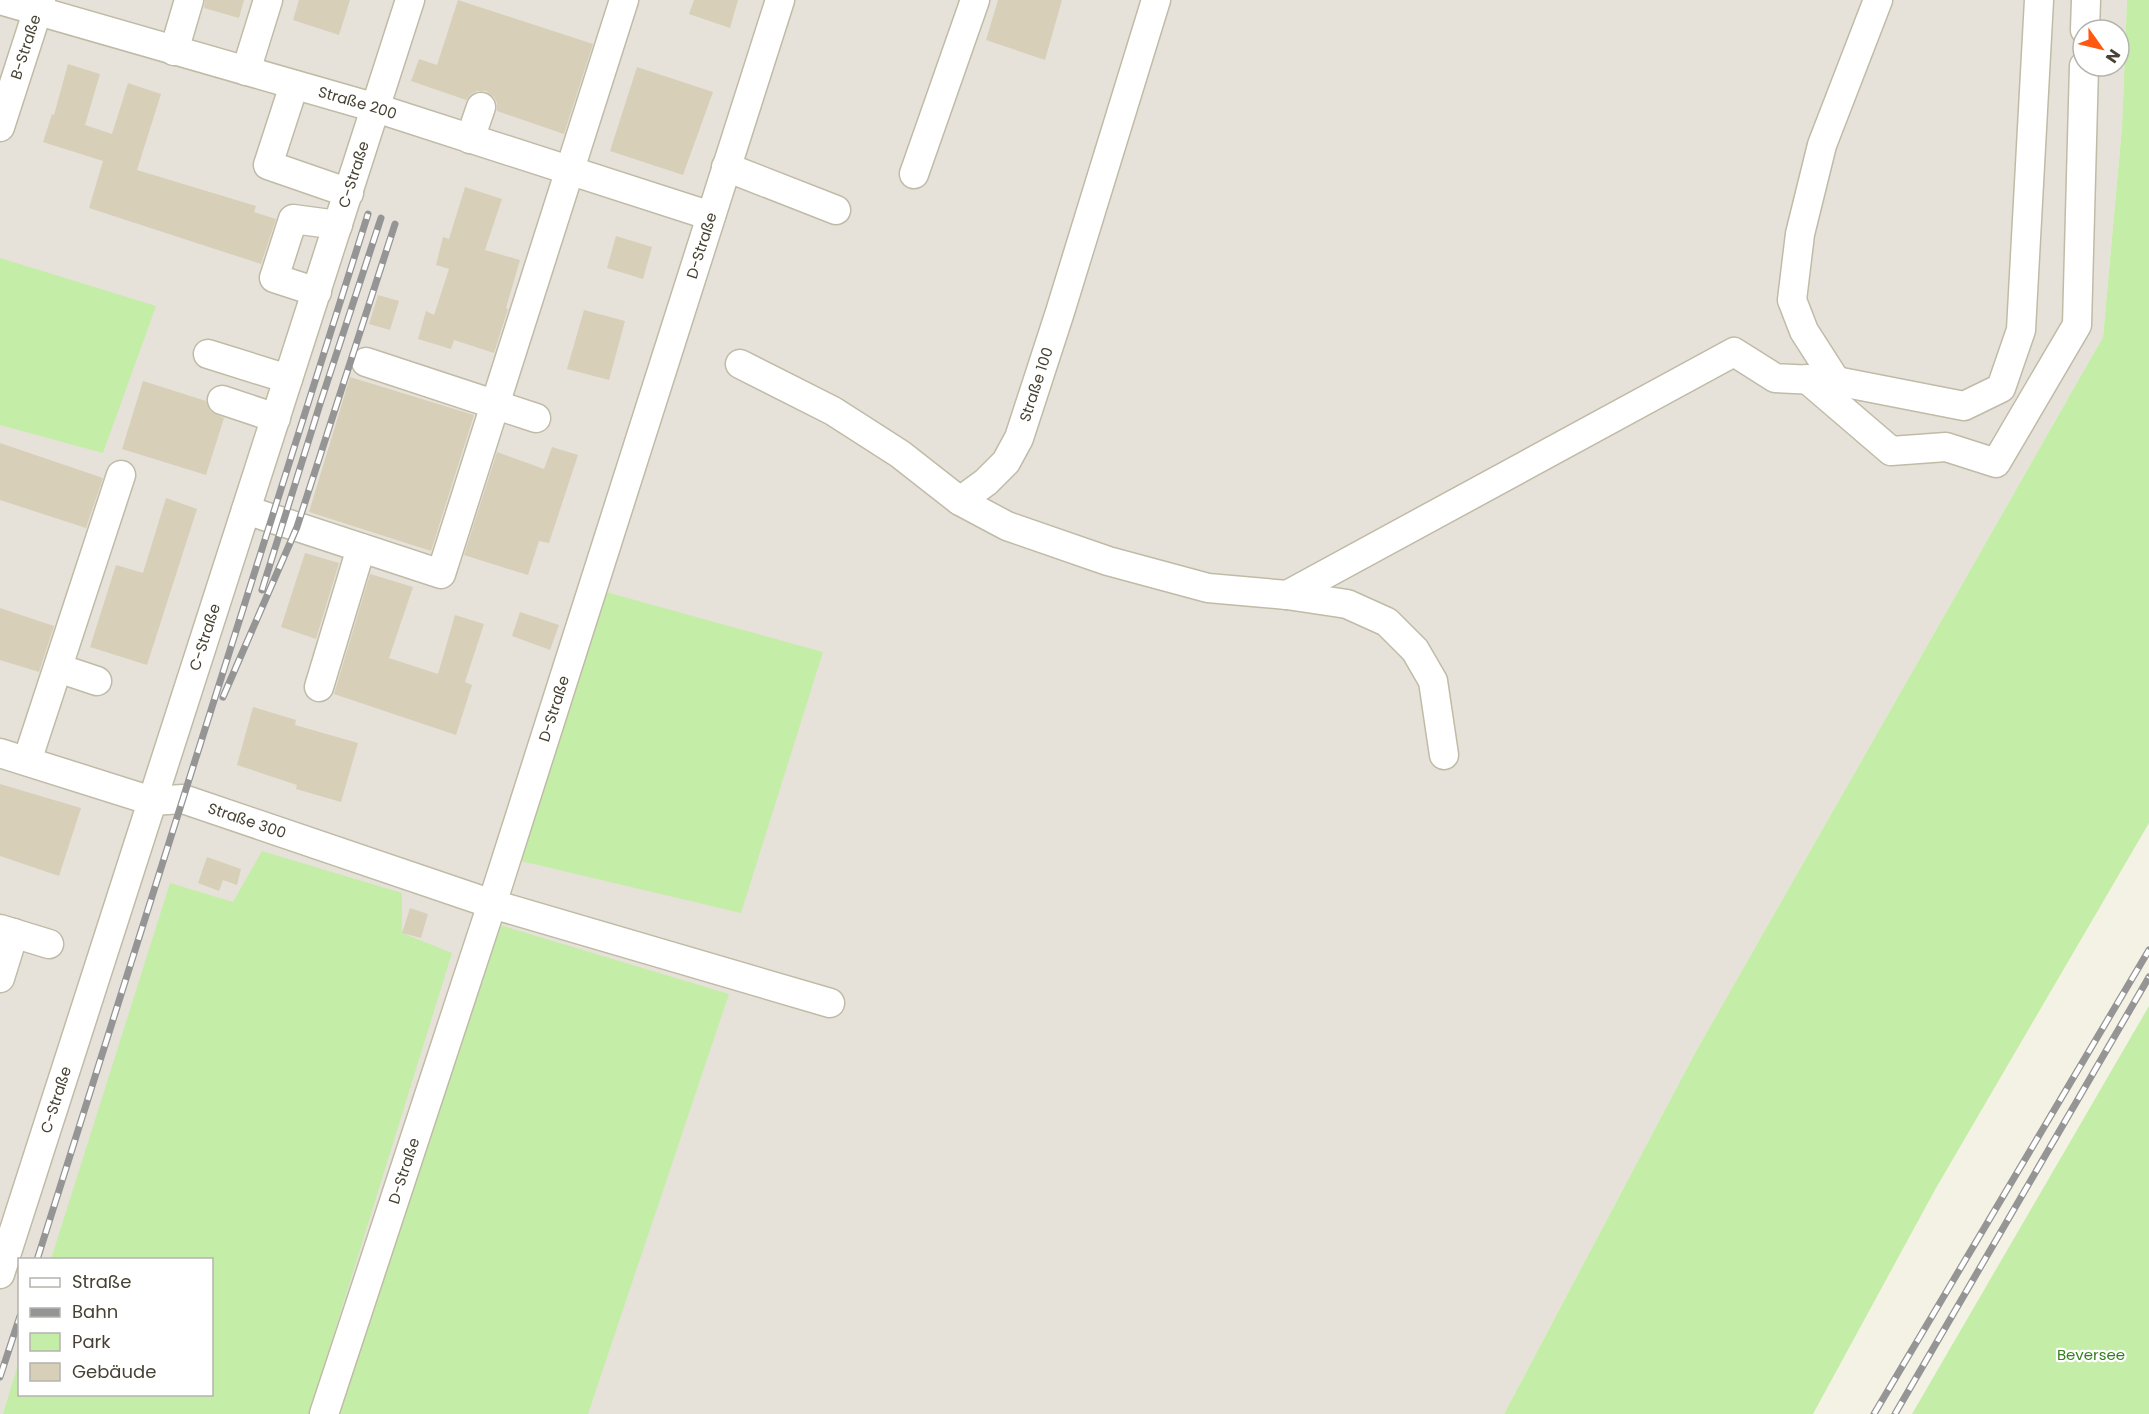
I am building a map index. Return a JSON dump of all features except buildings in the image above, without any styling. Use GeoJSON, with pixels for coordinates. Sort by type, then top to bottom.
{"type":"FeatureCollection","features":[{"type":"Feature","properties":{"kind":"lane","name":"Straße 200"},"geometry":{"type":"LineString","coordinates":[[0,0],[39,6],[174,51],[376,108],[711,216]]}},
{"type":"Feature","properties":{"kind":"lane"},"geometry":{"type":"LineString","coordinates":[[174,51],[189,0]]}},
{"type":"Feature","properties":{"kind":"lane"},"geometry":{"type":"LineString","coordinates":[[246,71],[268,0]]}},
{"type":"Feature","properties":{"kind":"lane","name":"C-Straße"},"geometry":{"type":"LineString","coordinates":[[0,1274],[246,510],[279,434],[288,379],[410,0]]}},
{"type":"Feature","properties":{"kind":"lane"},"geometry":{"type":"LineString","coordinates":[[246,510],[441,574],[624,0]]}},
{"type":"Feature","properties":{"kind":"lane","name":"D-Straße"},"geometry":{"type":"LineString","coordinates":[[324,1414],[492,904],[780,0]]}},
{"type":"Feature","properties":{"kind":"lane"},"geometry":{"type":"LineString","coordinates":[[914,174],[975,0]]}},
{"type":"Feature","properties":{"kind":"lane","name":"Straße 100"},"geometry":{"type":"LineString","coordinates":[[960,501],[986,482],[1006,462],[1019,438],[1156,0]]}},
{"type":"Feature","properties":{"kind":"lane"},"geometry":{"type":"LineString","coordinates":[[1836,381],[1804,331],[1792,300],[1800,234],[1822,145],[1878,0]]}},
{"type":"Feature","properties":{"kind":"lane"},"geometry":{"type":"LineString","coordinates":[[1287,595],[1734,352],[1775,378],[1836,381],[1964,406],[2001,388],[2020,330],[2038,0]]}},
{"type":"Feature","properties":{"kind":"lane"},"geometry":{"type":"LineString","coordinates":[[2085,18],[2086,0]]}},
{"type":"Feature","properties":{"kind":"lane","name":"B-Straße"},"geometry":{"type":"LineString","coordinates":[[0,127],[39,6]]}},
{"type":"Feature","properties":{"kind":"lane"},"geometry":{"type":"LineString","coordinates":[[1807,379],[1891,451],[1946,447],[1996,463],[2077,325],[2084,78]]}},
{"type":"Feature","properties":{"kind":"lane"},"geometry":{"type":"LineString","coordinates":[[294,85],[268,165],[349,193]]}},
{"type":"Feature","properties":{"kind":"lane"},"geometry":{"type":"LineString","coordinates":[[470,139],[481,107]]}},
{"type":"Feature","properties":{"kind":"lane"},"geometry":{"type":"LineString","coordinates":[[726,167],[836,210]]}},
{"type":"Feature","properties":{"kind":"lane"},"geometry":{"type":"LineString","coordinates":[[317,292],[274,278],[293,219],[338,225]]}},
{"type":"Feature","properties":{"kind":"lane"},"geometry":{"type":"LineString","coordinates":[[208,354],[288,379]]}},
{"type":"Feature","properties":{"kind":"lane"},"geometry":{"type":"LineString","coordinates":[[366,362],[536,418]]}},
{"type":"Feature","properties":{"kind":"lane"},"geometry":{"type":"LineString","coordinates":[[740,364],[833,411],[900,454],[960,501],[1007,526],[1108,561],[1208,588],[1287,595],[1347,604],[1387,622],[1415,651],[1433,681],[1444,755]]}},
{"type":"Feature","properties":{"kind":"lane"},"geometry":{"type":"LineString","coordinates":[[222,400],[279,434]]}},
{"type":"Feature","properties":{"kind":"lane"},"geometry":{"type":"LineString","coordinates":[[27,761],[121,475]]}},
{"type":"Feature","properties":{"kind":"lane"},"geometry":{"type":"LineString","coordinates":[[319,687],[361,548]]}},
{"type":"Feature","properties":{"kind":"lane"},"geometry":{"type":"LineString","coordinates":[[58,668],[97,681]]}},
{"type":"Feature","properties":{"kind":"lane","name":"Straße 300"},"geometry":{"type":"LineString","coordinates":[[0,753],[152,801],[183,799],[492,904],[830,1003]]}},
{"type":"Feature","properties":{"kind":"lane"},"geometry":{"type":"LineString","coordinates":[[0,978],[7,931],[49,945]]}},
{"type":"Feature","properties":{"kind":"shaded area"},"geometry":{"type":"Polygon","coordinates":[[[0,0],[2127,0],[2126,18],[2071,18],[2071,78],[2124,78],[2122,127],[2103,337],[1695,1053],[1504,1414],[0,1414],[0,0]]]}},
{"type":"Feature","properties":{"kind":"green space"},"geometry":{"type":"Polygon","coordinates":[[[2127,0],[2149,0],[2149,823],[1936,1188],[1813,1414],[1504,1414],[1695,1053],[2103,337],[2122,127],[2124,78],[2131,78],[2131,18],[2126,18],[2127,0]]]}},
{"type":"Feature","properties":{"kind":"green space"},"geometry":{"type":"Polygon","coordinates":[[[0,258],[156,306],[103,453],[0,425],[0,258]]]}},
{"type":"Feature","properties":{"kind":"green space"},"geometry":{"type":"Polygon","coordinates":[[[606,592],[823,652],[741,913],[521,861],[606,592]]]}},
{"type":"Feature","properties":{"kind":"green space"},"geometry":{"type":"Polygon","coordinates":[[[262,851],[402,893],[402,933],[452,953],[309,1414],[3,1414],[18,1364],[18,1396],[213,1396],[213,1258],[51,1258],[170,883],[233,902],[262,851]]]}},
{"type":"Feature","properties":{"kind":"green space"},"geometry":{"type":"Polygon","coordinates":[[[500,925],[729,994],[588,1414],[340,1414],[500,925]]]}},
{"type":"Feature","properties":{"kind":"green space","name":"Beversee"},"geometry":{"type":"Polygon","coordinates":[[[2149,1006],[2149,1414],[1912,1414],[2149,1006]]]}},
{"type":"Feature","properties":{"kind":"railway"},"geometry":{"type":"LineString","coordinates":[[38,1258],[368,214]]}},
{"type":"Feature","properties":{"kind":"railway"},"geometry":{"type":"LineString","coordinates":[[262,590],[381,218]]}},
{"type":"Feature","properties":{"kind":"railway"},"geometry":{"type":"LineString","coordinates":[[223,697],[297,527],[395,224]]}},
{"type":"Feature","properties":{"kind":"railway"},"geometry":{"type":"LineString","coordinates":[[1874,1414],[2149,950]]}},
{"type":"Feature","properties":{"kind":"railway"},"geometry":{"type":"LineString","coordinates":[[1895,1414],[2149,977]]}},
{"type":"Feature","properties":{"kind":"railway"},"geometry":{"type":"LineString","coordinates":[[0,1377],[18,1322]]}}]}
